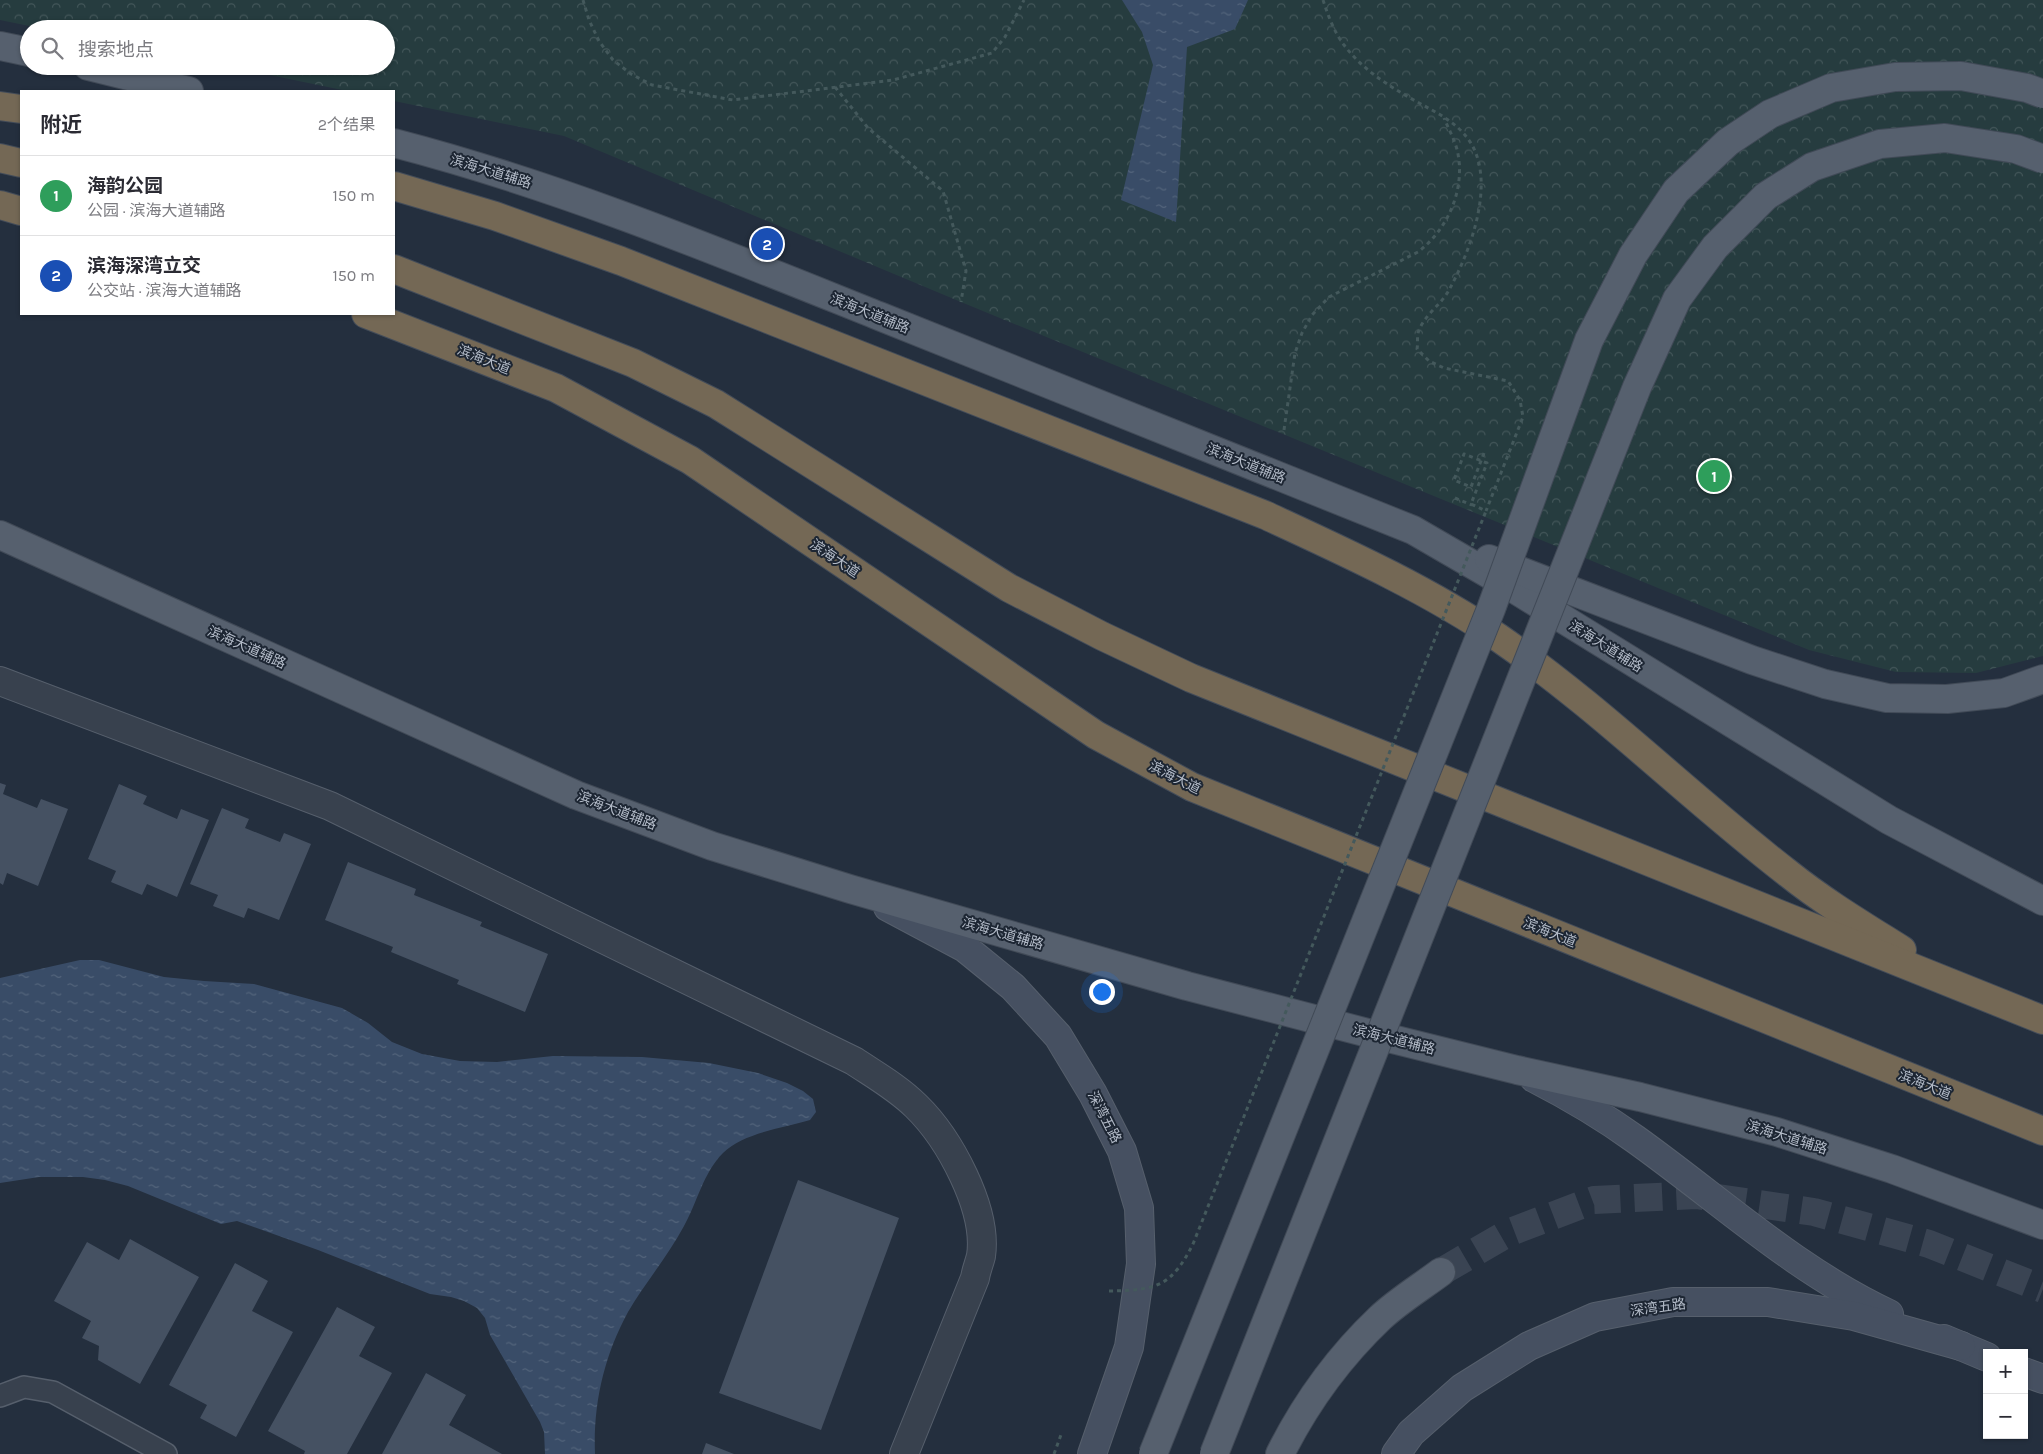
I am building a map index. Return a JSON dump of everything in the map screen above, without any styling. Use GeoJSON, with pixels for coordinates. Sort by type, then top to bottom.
{"type":"FeatureCollection","features":[{"type":"Feature","properties":{"kind":"highway"},"geometry":{"type":"LineString","coordinates":[[0,106],[20,109]]}},
{"type":"Feature","properties":{"kind":"highway"},"geometry":{"type":"LineString","coordinates":[[0,158],[20,163]]}},
{"type":"Feature","properties":{"kind":"highway"},"geometry":{"type":"LineString","coordinates":[[395,186],[495,216],[621,261],[1266,515],[1426,594],[1498,638],[1559,682],[1789,875],[1958,986]]}},
{"type":"Feature","properties":{"kind":"highway"},"geometry":{"type":"LineString","coordinates":[[0,205],[20,210]]}},
{"type":"Feature","properties":{"kind":"highway"},"geometry":{"type":"LineString","coordinates":[[395,270],[633,363],[716,404],[1009,588],[1102,636],[1174,670],[2043,1020]]}},
{"type":"Feature","properties":{"kind":"highway","name":"滨海大道"},"geometry":{"type":"LineString","coordinates":[[369,315],[556,388],[690,460],[1096,735],[1192,787],[2043,1131]]}},
{"type":"Feature","properties":{"kind":"main road"},"geometry":{"type":"LineString","coordinates":[[0,46],[20,50]]}},
{"type":"Feature","properties":{"kind":"main road"},"geometry":{"type":"LineString","coordinates":[[124,75],[185,90]]}},
{"type":"Feature","properties":{"kind":"main road"},"geometry":{"type":"LineString","coordinates":[[1153,1454],[1491,609],[1589,340],[1633,255],[1676,191],[1728,142],[1770,114],[1831,88],[1895,77],[1961,76],[2028,88],[2043,94]]}},
{"type":"Feature","properties":{"kind":"main road"},"geometry":{"type":"LineString","coordinates":[[1214,1454],[1634,397],[1677,300],[1715,247],[1766,196],[1812,167],[1880,144],[1945,138],[2016,149],[2043,159]]}},
{"type":"Feature","properties":{"kind":"main road","name":"滨海大道辅路"},"geometry":{"type":"LineString","coordinates":[[395,143],[459,160],[579,199],[686,239],[1413,530],[1513,588],[1889,820],[2043,901]]}},
{"type":"Feature","properties":{"kind":"main road"},"geometry":{"type":"LineString","coordinates":[[1413,530],[1752,660],[1824,684],[1886,698],[1947,699],[2004,693],[2043,679]]}},
{"type":"Feature","properties":{"kind":"main road","name":"滨海大道辅路"},"geometry":{"type":"LineString","coordinates":[[0,535],[576,795],[712,846],[850,889],[1187,986],[1517,1070],[1640,1097],[1777,1132],[1892,1169],[2043,1225]]}},
{"type":"Feature","properties":{"kind":"main road"},"geometry":{"type":"LineString","coordinates":[[1280,1454],[1292,1431],[1333,1369],[1381,1318],[1441,1272]]}},
{"type":"Feature","properties":{"kind":"street"},"geometry":{"type":"LineString","coordinates":[[0,681],[330,806],[854,1061],[891,1085],[916,1106],[941,1138],[960,1170],[974,1202],[981,1234],[981,1256],[904,1454]]}},
{"type":"Feature","properties":{"kind":"street","name":"深湾五路"},"geometry":{"type":"LineString","coordinates":[[850,889],[965,948],[1013,987],[1058,1036],[1093,1094],[1122,1151],[1139,1208],[1141,1264],[1129,1348],[1092,1454]]}},
{"type":"Feature","properties":{"kind":"street"},"geometry":{"type":"LineString","coordinates":[[1517,1070],[1576,1100],[1635,1139],[1780,1250],[1866,1303],[1983,1355]]}},
{"type":"Feature","properties":{"kind":"street","name":"深湾五路"},"geometry":{"type":"LineString","coordinates":[[1396,1454],[1412,1433],[1462,1388],[1529,1346],[1595,1317],[1673,1302],[1768,1302],[1854,1316],[1961,1346]]}},
{"type":"Feature","properties":{"kind":"street"},"geometry":{"type":"LineString","coordinates":[[2028,1373],[2043,1379]]}},
{"type":"Feature","properties":{"kind":"lane"},"geometry":{"type":"LineString","coordinates":[[0,1396],[24,1387],[53,1392],[166,1454]]}},
{"type":"Feature","properties":{"kind":"path"},"geometry":{"type":"LineString","coordinates":[[583,0],[589,20],[599,42],[613,60],[631,74],[652,85],[733,100],[893,80],[992,53],[1005,37],[1024,0]]}},
{"type":"Feature","properties":{"kind":"path"},"geometry":{"type":"LineString","coordinates":[[1109,1291],[1150,1287],[1168,1280],[1182,1266],[1193,1244],[1523,418],[1520,400],[1508,381],[1444,368],[1429,361],[1417,349],[1418,333],[1448,292],[1467,249],[1479,212],[1480,173],[1478,159],[1472,145],[1463,133],[1444,117],[1397,90],[1357,60],[1343,44],[1333,26],[1323,0]]}},
{"type":"Feature","properties":{"kind":"path"},"geometry":{"type":"LineString","coordinates":[[835,87],[868,128],[943,192],[966,271],[962,302]]}},
{"type":"Feature","properties":{"kind":"path"},"geometry":{"type":"LineString","coordinates":[[1284,430],[1295,352],[1302,333],[1312,315],[1329,298],[1432,242],[1449,216],[1458,188],[1460,169],[1456,146],[1444,117]]}},
{"type":"Feature","properties":{"kind":"path"},"geometry":{"type":"LineString","coordinates":[[1484,453],[1481,462],[1478,470],[1471,487],[1454,480],[1464,454],[1480,460],[1487,463],[1471,504],[1486,510]]}},
{"type":"Feature","properties":{"kind":"path"},"geometry":{"type":"LineString","coordinates":[[1455,498],[1486,510]]}},
{"type":"Feature","properties":{"kind":"green space"},"geometry":{"type":"Polygon","coordinates":[[[0,0],[2043,0],[2043,656],[1976,673],[1896,672],[1809,650],[961,302],[564,136],[395,101],[395,90],[342,90],[270,75],[395,75],[395,20],[20,20],[20,24],[0,20],[0,0]]]}},
{"type":"Feature","properties":{"kind":"water"},"geometry":{"type":"Polygon","coordinates":[[[1122,0],[1248,0],[1235,29],[1187,47],[1176,222],[1121,200],[1153,65],[1142,32],[1122,0]]]}},
{"type":"Feature","properties":{"kind":"water"},"geometry":{"type":"Polygon","coordinates":[[[80,960],[99,960],[164,977],[254,984],[342,1008],[368,1023],[392,1042],[422,1054],[460,1061],[497,1062],[553,1056],[642,1057],[709,1063],[758,1073],[803,1091],[813,1099],[816,1112],[810,1120],[764,1132],[741,1141],[731,1146],[716,1161],[705,1179],[684,1226],[628,1312],[612,1346],[598,1399],[595,1454],[545,1454],[544,1432],[540,1422],[490,1335],[485,1318],[477,1308],[464,1301],[430,1294],[318,1250],[237,1221],[221,1224],[128,1186],[105,1180],[83,1177],[39,1177],[0,1183],[0,978],[80,960]]]}},
{"type":"Feature","properties":{"kind":"building"},"geometry":{"type":"Polygon","coordinates":[[[0,783],[6,785],[3,794],[37,808],[41,799],[68,809],[38,886],[7,873],[3,885],[0,883],[0,783]]]}},
{"type":"Feature","properties":{"kind":"building"},"geometry":{"type":"Polygon","coordinates":[[[119,784],[147,796],[143,804],[177,819],[181,809],[209,820],[177,897],[147,884],[142,895],[111,882],[116,871],[88,859],[119,784]]]}},
{"type":"Feature","properties":{"kind":"building"},"geometry":{"type":"Polygon","coordinates":[[[222,808],[249,819],[245,828],[280,842],[284,833],[311,844],[279,920],[248,908],[244,918],[213,906],[218,895],[190,884],[222,808]]]}},
{"type":"Feature","properties":{"kind":"building"},"geometry":{"type":"Polygon","coordinates":[[[348,862],[416,889],[414,895],[482,922],[480,926],[548,954],[525,1012],[457,984],[459,980],[391,952],[393,947],[325,920],[348,862]]]}},
{"type":"Feature","properties":{"kind":"building"},"geometry":{"type":"Polygon","coordinates":[[[798,1180],[899,1218],[821,1430],[719,1393],[798,1180]]]}},
{"type":"Feature","properties":{"kind":"building"},"geometry":{"type":"Polygon","coordinates":[[[130,1239],[199,1277],[140,1384],[98,1360],[99,1346],[82,1338],[91,1321],[54,1301],[87,1242],[119,1260],[130,1239]]]}},
{"type":"Feature","properties":{"kind":"building"},"geometry":{"type":"Polygon","coordinates":[[[235,1263],[268,1281],[252,1311],[293,1332],[236,1437],[200,1418],[207,1405],[169,1385],[235,1263]]]}},
{"type":"Feature","properties":{"kind":"building"},"geometry":{"type":"Polygon","coordinates":[[[337,1307],[375,1327],[359,1356],[392,1373],[347,1454],[304,1454],[305,1451],[268,1431],[337,1307]]]}},
{"type":"Feature","properties":{"kind":"building"},"geometry":{"type":"Polygon","coordinates":[[[426,1373],[466,1395],[449,1425],[502,1454],[382,1454],[426,1373]]]}},
{"type":"Feature","properties":{"kind":"building"},"geometry":{"type":"Polygon","coordinates":[[[706,1443],[734,1454],[702,1454],[706,1443]]]}},
{"type":"Feature","properties":{"kind":"tunnel"},"geometry":{"type":"LineString","coordinates":[[1441,1272],[1508,1233],[1594,1200],[1696,1195],[1814,1212],[1929,1244],[2043,1289]]}},
{"type":"Feature","properties":{"kind":"place","name":"滨海深湾立交"},"geometry":{"type":"Point","coordinates":[767,244]}},
{"type":"Feature","properties":{"kind":"place","name":"海韵公园"},"geometry":{"type":"Point","coordinates":[1714,476]}}]}
